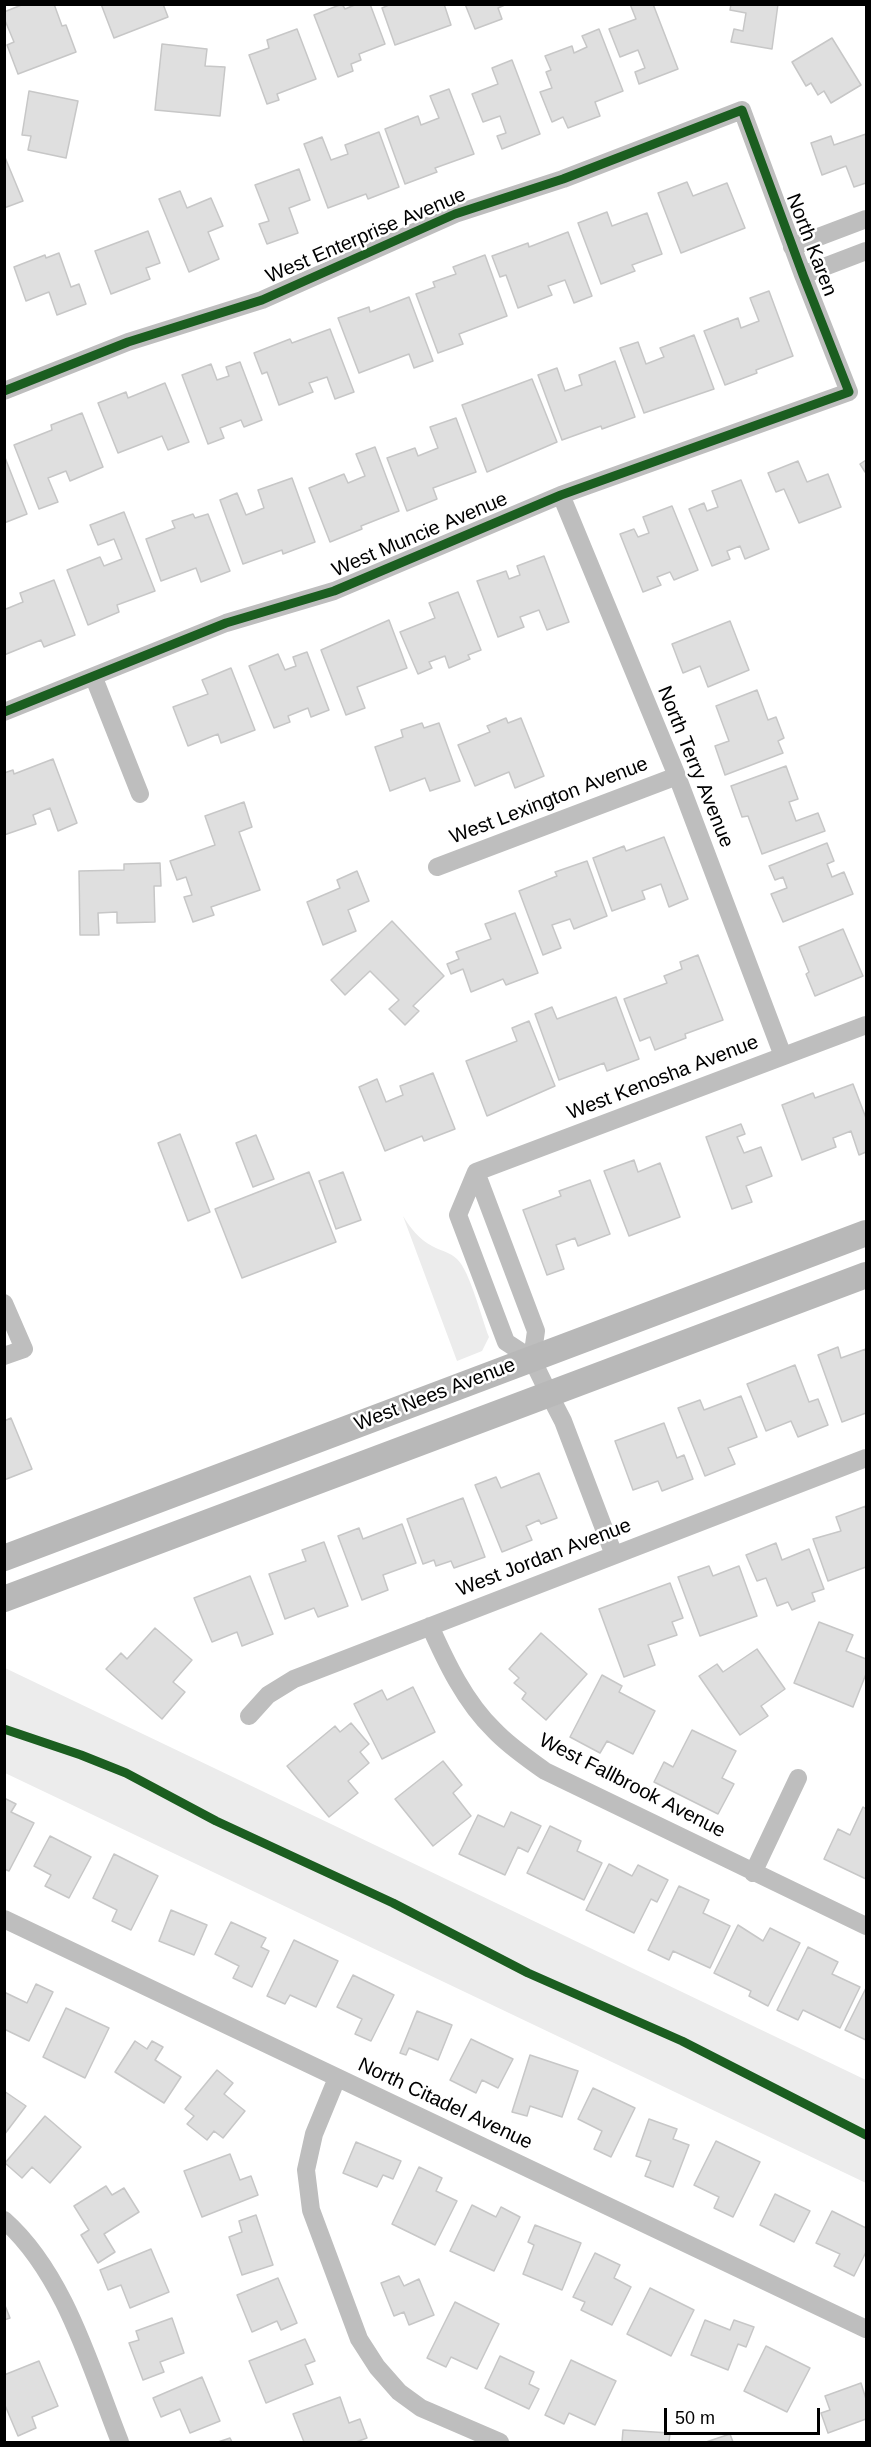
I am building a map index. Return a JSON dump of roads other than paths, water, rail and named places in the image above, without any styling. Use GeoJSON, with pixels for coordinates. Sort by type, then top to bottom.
{"type":"FeatureCollection","features":[{"type":"Feature","properties":{"kind":"main road","name":"West Nees Avenue"},"geometry":{"type":"LineString","coordinates":[[4,1558],[867,1233]]}},
{"type":"Feature","properties":{"kind":"main road","name":"West Nees Avenue"},"geometry":{"type":"LineString","coordinates":[[4,1599],[867,1275]]}},
{"type":"Feature","properties":{"kind":"street","name":"North Karen"},"geometry":{"type":"LineString","coordinates":[[741,110],[802,275],[849,392]]}},
{"type":"Feature","properties":{"kind":"street","name":"West Enterprise Avenue"},"geometry":{"type":"LineString","coordinates":[[4,391],[128,342],[262,300],[455,214],[563,179],[741,110]]}},
{"type":"Feature","properties":{"kind":"street"},"geometry":{"type":"LineString","coordinates":[[792,247],[867,219]]}},
{"type":"Feature","properties":{"kind":"street"},"geometry":{"type":"LineString","coordinates":[[802,275],[867,251]]}},
{"type":"Feature","properties":{"kind":"street","name":"West Muncie Avenue"},"geometry":{"type":"LineString","coordinates":[[4,712],[94,678],[226,623],[334,591],[561,495],[849,392]]}},
{"type":"Feature","properties":{"kind":"street","name":"North Terry Avenue"},"geometry":{"type":"LineString","coordinates":[[561,495],[677,776],[783,1056]]}},
{"type":"Feature","properties":{"kind":"street"},"geometry":{"type":"LineString","coordinates":[[94,678],[140,794]]}},
{"type":"Feature","properties":{"kind":"street","name":"West Lexington Avenue"},"geometry":{"type":"LineString","coordinates":[[437,867],[677,776]]}},
{"type":"Feature","properties":{"kind":"street","name":"West Kenosha Avenue"},"geometry":{"type":"LineString","coordinates":[[476,1172],[867,1025]]}},
{"type":"Feature","properties":{"kind":"street"},"geometry":{"type":"LineString","coordinates":[[476,1172],[536,1330],[532,1359]]}},
{"type":"Feature","properties":{"kind":"street"},"geometry":{"type":"LineString","coordinates":[[476,1172],[458,1215],[506,1342],[532,1359],[563,1421],[614,1555]]}},
{"type":"Feature","properties":{"kind":"street"},"geometry":{"type":"LineString","coordinates":[[4,1303],[24,1349],[4,1356]]}},
{"type":"Feature","properties":{"kind":"street","name":"West Jordan Avenue"},"geometry":{"type":"LineString","coordinates":[[249,1716],[268,1695],[294,1679],[867,1458]]}},
{"type":"Feature","properties":{"kind":"street","name":"West Fallbrook Avenue"},"geometry":{"type":"LineString","coordinates":[[430,1626],[445,1659],[467,1695],[492,1729],[516,1751],[545,1771],[867,1926]]}},
{"type":"Feature","properties":{"kind":"street"},"geometry":{"type":"LineString","coordinates":[[753,1873],[798,1778]]}},
{"type":"Feature","properties":{"kind":"street","name":"North Citadel Avenue"},"geometry":{"type":"LineString","coordinates":[[4,1919],[867,2329]]}},
{"type":"Feature","properties":{"kind":"street"},"geometry":{"type":"LineString","coordinates":[[337,2078],[314,2134],[306,2170],[311,2210],[359,2339],[377,2367],[399,2392],[421,2408],[500,2442]]}},
{"type":"Feature","properties":{"kind":"street"},"geometry":{"type":"LineString","coordinates":[[4,2220],[21,2235],[47,2270],[68,2311],[120,2442]]}}]}
